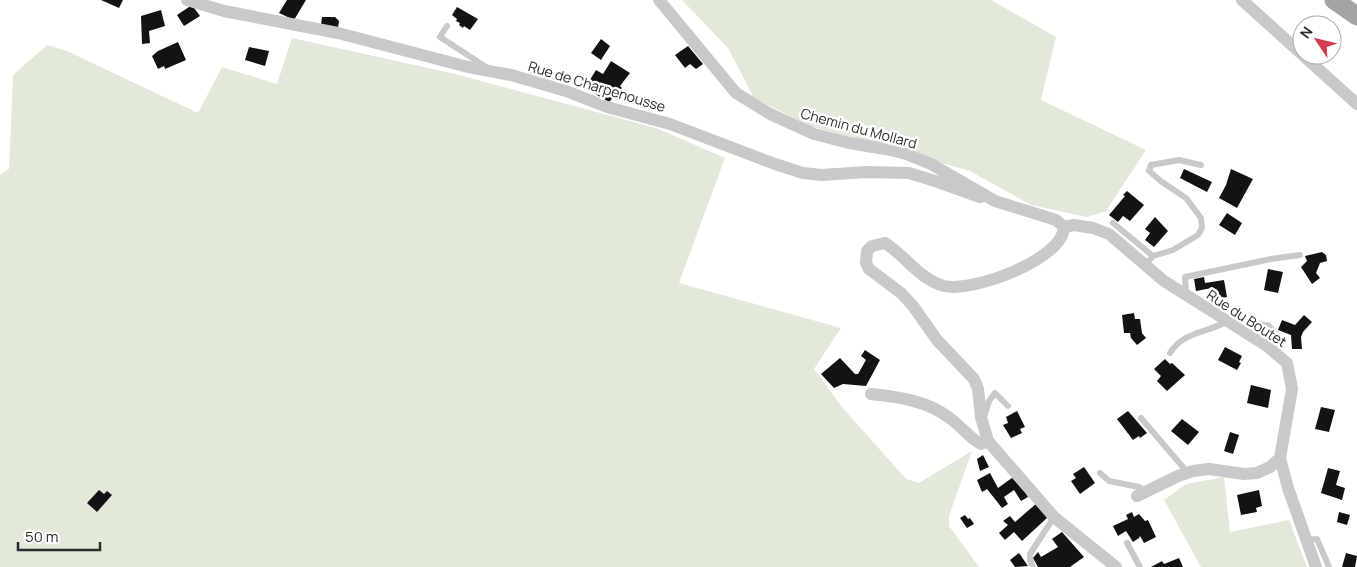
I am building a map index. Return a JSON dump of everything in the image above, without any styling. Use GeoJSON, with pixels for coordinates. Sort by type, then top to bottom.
{"type":"FeatureCollection","features":[{"type":"Feature","properties":{"kind":"main road"},"geometry":{"type":"LineString","coordinates":[[1334,0],[1357,16]]}},
{"type":"Feature","properties":{"kind":"street","name":"Rue de Charpenousse"},"geometry":{"type":"LineString","coordinates":[[187,0],[224,11],[338,33],[468,66],[491,70],[566,91],[607,107],[670,124],[803,173],[820,175],[867,172],[909,173],[995,201]]}},
{"type":"Feature","properties":{"kind":"street","name":"Chemin du Mollard"},"geometry":{"type":"LineString","coordinates":[[659,0],[736,93],[763,110],[788,124],[814,134],[906,154],[939,168],[995,201],[1056,220],[1064,227]]}},
{"type":"Feature","properties":{"kind":"street"},"geometry":{"type":"LineString","coordinates":[[1242,0],[1357,104]]}},
{"type":"Feature","properties":{"kind":"street","name":"Rue du Boutet"},"geometry":{"type":"LineString","coordinates":[[1064,227],[1074,225],[1093,228],[1109,234],[1149,261],[1164,281],[1226,322],[1267,346],[1287,363],[1292,389],[1280,458],[1288,488],[1316,567]]}},
{"type":"Feature","properties":{"kind":"street"},"geometry":{"type":"LineString","coordinates":[[1064,227],[1062,237],[1050,252],[1004,276],[971,286],[944,286],[931,280],[885,243],[872,246],[867,251],[866,263],[869,269],[901,293],[937,340],[974,379],[978,389],[982,423],[988,441],[1054,517],[1107,563],[1116,567]]}},
{"type":"Feature","properties":{"kind":"street"},"geometry":{"type":"LineString","coordinates":[[871,394],[904,397],[923,404],[941,412],[972,439],[981,444],[988,441]]}},
{"type":"Feature","properties":{"kind":"street"},"geometry":{"type":"LineString","coordinates":[[1142,494],[1188,473],[1209,469],[1244,474],[1258,473],[1270,467],[1280,458]]}},
{"type":"Feature","properties":{"kind":"lane"},"geometry":{"type":"LineString","coordinates":[[447,26],[440,37],[491,70]]}},
{"type":"Feature","properties":{"kind":"lane"},"geometry":{"type":"LineString","coordinates":[[1113,223],[1149,261],[1198,235],[1202,228],[1201,218],[1186,198],[1149,171],[1151,165],[1179,160],[1201,165]]}},
{"type":"Feature","properties":{"kind":"lane"},"geometry":{"type":"LineString","coordinates":[[1186,296],[1185,277],[1271,259],[1300,256]]}},
{"type":"Feature","properties":{"kind":"lane"},"geometry":{"type":"LineString","coordinates":[[1170,353],[1174,346],[1192,333],[1214,329],[1226,322]]}},
{"type":"Feature","properties":{"kind":"lane"},"geometry":{"type":"LineString","coordinates":[[1245,332],[1257,323],[1269,326],[1279,338]]}},
{"type":"Feature","properties":{"kind":"lane"},"geometry":{"type":"LineString","coordinates":[[982,423],[989,401],[995,394],[1008,406]]}},
{"type":"Feature","properties":{"kind":"lane"},"geometry":{"type":"LineString","coordinates":[[1142,418],[1188,473]]}},
{"type":"Feature","properties":{"kind":"lane"},"geometry":{"type":"LineString","coordinates":[[1100,473],[1110,481],[1139,487],[1142,494]]}},
{"type":"Feature","properties":{"kind":"lane"},"geometry":{"type":"LineString","coordinates":[[1033,567],[1030,554],[1054,517]]}},
{"type":"Feature","properties":{"kind":"lane"},"geometry":{"type":"LineString","coordinates":[[1306,540],[1317,540],[1329,567]]}},
{"type":"Feature","properties":{"kind":"lane"},"geometry":{"type":"LineString","coordinates":[[1127,543],[1140,567]]}},
{"type":"Feature","properties":{"kind":"shaded area"},"geometry":{"type":"Polygon","coordinates":[[[682,0],[991,0],[1056,37],[1041,100],[1146,150],[1106,211],[1087,217],[1031,205],[970,171],[810,126],[754,98],[728,48],[682,0]]]}},
{"type":"Feature","properties":{"kind":"shaded area"},"geometry":{"type":"Polygon","coordinates":[[[292,38],[455,74],[656,128],[725,158],[679,283],[841,328],[814,369],[842,407],[906,479],[919,483],[972,451],[949,516],[949,526],[979,567],[0,567],[0,175],[9,169],[13,75],[47,45],[67,51],[198,113],[222,67],[277,84],[292,38]]]}},
{"type":"Feature","properties":{"kind":"shaded area"},"geometry":{"type":"Polygon","coordinates":[[[1224,477],[1230,532],[1289,520],[1307,567],[1201,567],[1164,500],[1186,484],[1224,477]]]}},
{"type":"Feature","properties":{"kind":"building"},"geometry":{"type":"Polygon","coordinates":[[[101,0],[123,0],[119,8],[101,0]]]}},
{"type":"Feature","properties":{"kind":"building"},"geometry":{"type":"Polygon","coordinates":[[[287,0],[306,0],[294,20],[279,13],[287,0]]]}},
{"type":"Feature","properties":{"kind":"building"},"geometry":{"type":"Polygon","coordinates":[[[192,5],[200,16],[184,26],[177,15],[192,5]]]}},
{"type":"Feature","properties":{"kind":"building"},"geometry":{"type":"Polygon","coordinates":[[[457,7],[478,19],[470,30],[459,25],[460,23],[452,15],[457,7]]]}},
{"type":"Feature","properties":{"kind":"building"},"geometry":{"type":"Polygon","coordinates":[[[161,10],[165,26],[149,31],[150,43],[142,44],[141,16],[161,10]]]}},
{"type":"Feature","properties":{"kind":"building"},"geometry":{"type":"Polygon","coordinates":[[[322,17],[335,17],[339,21],[338,28],[321,25],[322,17]]]}},
{"type":"Feature","properties":{"kind":"building"},"geometry":{"type":"Polygon","coordinates":[[[601,39],[610,46],[601,60],[591,53],[601,39]]]}},
{"type":"Feature","properties":{"kind":"building"},"geometry":{"type":"Polygon","coordinates":[[[178,42],[186,60],[165,69],[164,66],[158,69],[152,56],[158,51],[178,42]]]}},
{"type":"Feature","properties":{"kind":"building"},"geometry":{"type":"Polygon","coordinates":[[[688,46],[703,64],[696,69],[690,64],[685,68],[675,55],[688,46]]]}},
{"type":"Feature","properties":{"kind":"building"},"geometry":{"type":"Polygon","coordinates":[[[249,47],[269,51],[265,66],[245,60],[249,47]]]}},
{"type":"Feature","properties":{"kind":"building"},"geometry":{"type":"Polygon","coordinates":[[[611,61],[630,73],[620,86],[622,88],[609,102],[585,88],[596,70],[603,74],[611,61]]]}},
{"type":"Feature","properties":{"kind":"building"},"geometry":{"type":"Polygon","coordinates":[[[1184,169],[1212,182],[1207,192],[1180,178],[1184,169]]]}},
{"type":"Feature","properties":{"kind":"building"},"geometry":{"type":"Polygon","coordinates":[[[1231,169],[1253,179],[1237,208],[1219,198],[1231,169]]]}},
{"type":"Feature","properties":{"kind":"building"},"geometry":{"type":"Polygon","coordinates":[[[1127,191],[1144,205],[1130,221],[1123,216],[1118,222],[1109,215],[1127,191]]]}},
{"type":"Feature","properties":{"kind":"building"},"geometry":{"type":"Polygon","coordinates":[[[1227,213],[1242,223],[1235,235],[1219,225],[1227,213]]]}},
{"type":"Feature","properties":{"kind":"building"},"geometry":{"type":"Polygon","coordinates":[[[1155,217],[1168,231],[1154,247],[1145,240],[1150,233],[1145,229],[1155,217]]]}},
{"type":"Feature","properties":{"kind":"building"},"geometry":{"type":"Polygon","coordinates":[[[1322,252],[1326,255],[1327,261],[1320,263],[1316,273],[1320,278],[1312,284],[1301,267],[1307,261],[1305,256],[1322,252]]]}},
{"type":"Feature","properties":{"kind":"building"},"geometry":{"type":"Polygon","coordinates":[[[1268,269],[1283,272],[1278,293],[1264,290],[1268,269]]]}},
{"type":"Feature","properties":{"kind":"building"},"geometry":{"type":"Polygon","coordinates":[[[1204,277],[1205,283],[1224,280],[1227,297],[1214,300],[1211,292],[1213,292],[1212,288],[1196,291],[1194,279],[1204,277]]]}},
{"type":"Feature","properties":{"kind":"building"},"geometry":{"type":"Polygon","coordinates":[[[1134,313],[1135,319],[1140,319],[1142,333],[1146,338],[1137,345],[1131,338],[1130,333],[1124,333],[1122,315],[1134,313]]]}},
{"type":"Feature","properties":{"kind":"building"},"geometry":{"type":"Polygon","coordinates":[[[1304,315],[1312,322],[1301,337],[1302,349],[1292,349],[1291,335],[1278,330],[1282,320],[1295,325],[1304,315]]]}},
{"type":"Feature","properties":{"kind":"building"},"geometry":{"type":"Polygon","coordinates":[[[1225,347],[1242,356],[1237,370],[1218,360],[1225,347]]]}},
{"type":"Feature","properties":{"kind":"building"},"geometry":{"type":"Polygon","coordinates":[[[865,350],[880,360],[866,386],[843,384],[834,388],[821,374],[840,358],[855,374],[858,374],[866,360],[861,356],[865,350]]]}},
{"type":"Feature","properties":{"kind":"building"},"geometry":{"type":"Polygon","coordinates":[[[1165,359],[1185,375],[1167,391],[1157,381],[1161,376],[1154,369],[1165,359]]]}},
{"type":"Feature","properties":{"kind":"building"},"geometry":{"type":"Polygon","coordinates":[[[1251,385],[1271,390],[1268,408],[1247,403],[1251,385]]]}},
{"type":"Feature","properties":{"kind":"building"},"geometry":{"type":"Polygon","coordinates":[[[1321,407],[1335,410],[1329,432],[1315,429],[1321,407]]]}},
{"type":"Feature","properties":{"kind":"building"},"geometry":{"type":"Polygon","coordinates":[[[1017,411],[1025,427],[1020,429],[1022,433],[1011,438],[1003,425],[1008,423],[1006,417],[1017,411]]]}},
{"type":"Feature","properties":{"kind":"building"},"geometry":{"type":"Polygon","coordinates":[[[1128,411],[1147,433],[1140,438],[1139,436],[1133,440],[1117,419],[1128,411]]]}},
{"type":"Feature","properties":{"kind":"building"},"geometry":{"type":"Polygon","coordinates":[[[1182,419],[1199,432],[1188,445],[1171,431],[1182,419]]]}},
{"type":"Feature","properties":{"kind":"building"},"geometry":{"type":"Polygon","coordinates":[[[1230,432],[1239,435],[1233,454],[1224,451],[1230,432]]]}},
{"type":"Feature","properties":{"kind":"building"},"geometry":{"type":"Polygon","coordinates":[[[983,455],[989,467],[980,471],[977,459],[983,455]]]}},
{"type":"Feature","properties":{"kind":"building"},"geometry":{"type":"Polygon","coordinates":[[[1084,467],[1095,483],[1080,494],[1071,481],[1076,478],[1073,474],[1084,467]]]}},
{"type":"Feature","properties":{"kind":"building"},"geometry":{"type":"Polygon","coordinates":[[[1328,468],[1340,471],[1336,485],[1345,488],[1342,500],[1321,493],[1328,468]]]}},
{"type":"Feature","properties":{"kind":"building"},"geometry":{"type":"Polygon","coordinates":[[[990,473],[998,488],[1016,475],[1028,497],[1021,501],[1014,490],[1004,497],[1008,504],[1002,508],[987,489],[982,492],[977,480],[990,473]]]}},
{"type":"Feature","properties":{"kind":"building"},"geometry":{"type":"Polygon","coordinates":[[[99,490],[104,494],[107,491],[112,495],[97,512],[87,503],[99,490]]]}},
{"type":"Feature","properties":{"kind":"building"},"geometry":{"type":"Polygon","coordinates":[[[1259,490],[1262,506],[1256,508],[1257,512],[1241,515],[1237,495],[1259,490]]]}},
{"type":"Feature","properties":{"kind":"building"},"geometry":{"type":"Polygon","coordinates":[[[1037,503],[1048,517],[1022,541],[1014,532],[1005,540],[999,533],[1008,525],[1003,521],[1010,516],[1015,522],[1037,503]]]}},
{"type":"Feature","properties":{"kind":"building"},"geometry":{"type":"Polygon","coordinates":[[[1132,512],[1134,517],[1139,514],[1145,521],[1148,520],[1156,537],[1144,543],[1140,536],[1133,542],[1126,531],[1118,536],[1113,526],[1128,519],[1126,515],[1132,512]]]}},
{"type":"Feature","properties":{"kind":"building"},"geometry":{"type":"Polygon","coordinates":[[[1339,512],[1350,515],[1347,525],[1337,522],[1339,512]]]}},
{"type":"Feature","properties":{"kind":"building"},"geometry":{"type":"Polygon","coordinates":[[[965,515],[974,524],[967,528],[960,518],[965,515]]]}},
{"type":"Feature","properties":{"kind":"building"},"geometry":{"type":"Polygon","coordinates":[[[1062,532],[1084,557],[1070,567],[1038,567],[1033,558],[1038,552],[1041,557],[1058,547],[1052,539],[1062,532]]]}},
{"type":"Feature","properties":{"kind":"building"},"geometry":{"type":"Polygon","coordinates":[[[1019,553],[1028,566],[1015,567],[1010,560],[1019,553]]]}},
{"type":"Feature","properties":{"kind":"building"},"geometry":{"type":"Polygon","coordinates":[[[1346,553],[1357,556],[1355,567],[1342,567],[1346,553]]]}},
{"type":"Feature","properties":{"kind":"building"},"geometry":{"type":"Polygon","coordinates":[[[1179,558],[1183,567],[1151,567],[1162,561],[1164,564],[1179,558]]]}}]}
